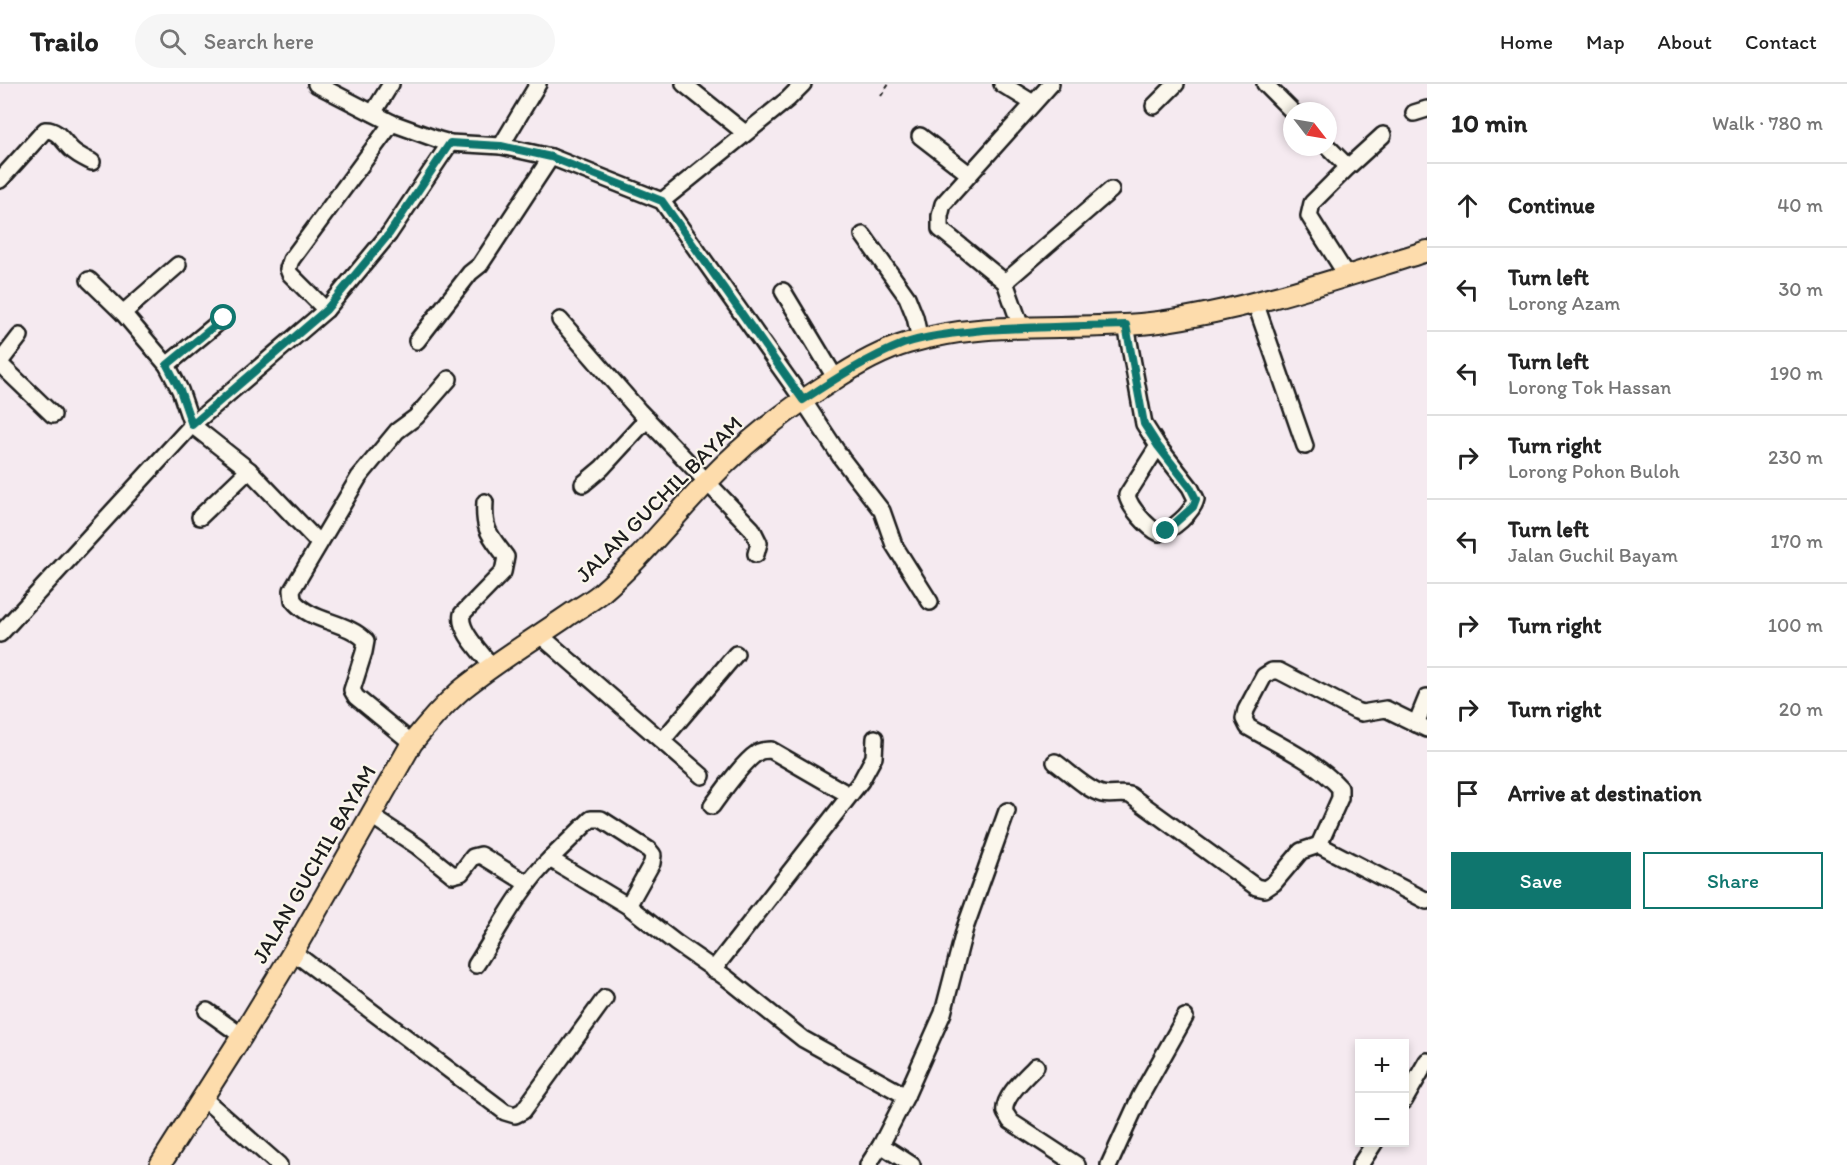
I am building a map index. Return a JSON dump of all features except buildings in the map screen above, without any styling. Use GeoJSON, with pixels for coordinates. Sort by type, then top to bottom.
{"type":"FeatureCollection","features":[{"type":"Feature","properties":{"kind":"main road","name":"JALAN GUCHIL BAYAM"},"geometry":{"type":"LineString","coordinates":[[160,1165],[293,951],[412,743],[461,690],[599,595],[649,546],[726,463],[760,432],[803,400],[873,357],[920,340],[957,333],[1021,327],[1126,325],[1171,320],[1255,302],[1427,251]]}},
{"type":"Feature","properties":{"kind":"main road","name":"JALAN GUCHIL BAYAM"},"geometry":{"type":"LineString","coordinates":[[1377,267],[1427,263]]}},
{"type":"Feature","properties":{"kind":"street"},"geometry":{"type":"LineString","coordinates":[[316,84],[392,123],[450,143],[501,146],[551,157],[662,201],[842,459],[882,511],[894,545],[930,602]]}},
{"type":"Feature","properties":{"kind":"street"},"geometry":{"type":"LineString","coordinates":[[374,113],[391,84]]}},
{"type":"Feature","properties":{"kind":"street"},"geometry":{"type":"LineString","coordinates":[[501,146],[537,84]]}},
{"type":"Feature","properties":{"kind":"street"},"geometry":{"type":"LineString","coordinates":[[684,84],[745,133]]}},
{"type":"Feature","properties":{"kind":"street"},"geometry":{"type":"LineString","coordinates":[[1002,84],[1033,103]]}},
{"type":"Feature","properties":{"kind":"street"},"geometry":{"type":"LineString","coordinates":[[1021,327],[1005,282],[940,228],[940,216],[943,204],[1051,84]]}},
{"type":"Feature","properties":{"kind":"street"},"geometry":{"type":"LineString","coordinates":[[1154,106],[1176,84]]}},
{"type":"Feature","properties":{"kind":"street"},"geometry":{"type":"LineString","coordinates":[[1265,84],[1283,102]]}},
{"type":"Feature","properties":{"kind":"street"},"geometry":{"type":"LineString","coordinates":[[662,201],[745,133],[797,86]]}},
{"type":"Feature","properties":{"kind":"street"},"geometry":{"type":"LineString","coordinates":[[326,310],[290,274],[288,269],[291,260],[392,123]]}},
{"type":"Feature","properties":{"kind":"street"},"geometry":{"type":"LineString","coordinates":[[0,180],[45,130],[50,129],[56,132],[72,149],[92,162]]}},
{"type":"Feature","properties":{"kind":"street"},"geometry":{"type":"LineString","coordinates":[[1347,276],[1309,216],[1312,202],[1383,135]]}},
{"type":"Feature","properties":{"kind":"street"},"geometry":{"type":"LineString","coordinates":[[920,136],[969,174]]}},
{"type":"Feature","properties":{"kind":"street"},"geometry":{"type":"LineString","coordinates":[[0,634],[192,425],[326,310],[389,234],[450,143]]}},
{"type":"Feature","properties":{"kind":"street"},"geometry":{"type":"LineString","coordinates":[[1337,156],[1348,166]]}},
{"type":"Feature","properties":{"kind":"street"},"geometry":{"type":"LineString","coordinates":[[417,341],[470,273],[480,266],[551,157]]}},
{"type":"Feature","properties":{"kind":"street"},"geometry":{"type":"LineString","coordinates":[[1005,282],[1111,190]]}},
{"type":"Feature","properties":{"kind":"street"},"geometry":{"type":"LineString","coordinates":[[863,235],[907,297],[915,317],[920,340]]}},
{"type":"Feature","properties":{"kind":"street"},"geometry":{"type":"LineString","coordinates":[[123,313],[178,265]]}},
{"type":"Feature","properties":{"kind":"street"},"geometry":{"type":"LineString","coordinates":[[89,280],[123,313],[167,365],[180,390],[192,425],[249,470],[318,542]]}},
{"type":"Feature","properties":{"kind":"street"},"geometry":{"type":"LineString","coordinates":[[783,291],[836,379]]}},
{"type":"Feature","properties":{"kind":"street"},"geometry":{"type":"LineString","coordinates":[[1255,302],[1305,446]]}},
{"type":"Feature","properties":{"kind":"street"},"geometry":{"type":"LineString","coordinates":[[167,365],[224,318]]}},
{"type":"Feature","properties":{"kind":"street"},"geometry":{"type":"LineString","coordinates":[[560,320],[647,419],[752,529],[759,543],[756,554]]}},
{"type":"Feature","properties":{"kind":"street"},"geometry":{"type":"LineString","coordinates":[[1126,325],[1144,424],[1190,487],[1196,499],[1193,507],[1178,522],[1159,533],[1152,530],[1130,503],[1127,495],[1158,446]]}},
{"type":"Feature","properties":{"kind":"street"},"geometry":{"type":"LineString","coordinates":[[20,336],[0,363],[53,415]]}},
{"type":"Feature","properties":{"kind":"street"},"geometry":{"type":"LineString","coordinates":[[412,743],[363,704],[352,690],[366,641],[359,633],[306,612],[293,600],[292,590],[318,542],[359,477],[397,431],[416,417],[449,380]]}},
{"type":"Feature","properties":{"kind":"street"},"geometry":{"type":"LineString","coordinates":[[583,484],[602,468],[647,419]]}},
{"type":"Feature","properties":{"kind":"street"},"geometry":{"type":"LineString","coordinates":[[200,516],[249,470]]}},
{"type":"Feature","properties":{"kind":"street"},"geometry":{"type":"LineString","coordinates":[[485,502],[484,520],[487,531],[506,557],[505,564],[503,572],[462,614],[460,620],[463,629],[493,668]]}},
{"type":"Feature","properties":{"kind":"street"},"geometry":{"type":"LineString","coordinates":[[540,635],[702,776]]}},
{"type":"Feature","properties":{"kind":"street"},"geometry":{"type":"LineString","coordinates":[[662,741],[736,654]]}},
{"type":"Feature","properties":{"kind":"street"},"geometry":{"type":"LineString","coordinates":[[1055,762],[1104,795],[1118,793],[1130,795],[1256,887],[1265,889],[1274,883],[1302,851],[1319,845],[1340,798],[1340,788],[1312,765],[1248,727],[1244,719],[1246,710],[1264,676],[1272,671],[1279,672],[1356,711],[1386,709],[1422,726],[1427,697]]}},
{"type":"Feature","properties":{"kind":"street"},"geometry":{"type":"LineString","coordinates":[[713,970],[861,781],[874,758],[875,738]]}},
{"type":"Feature","properties":{"kind":"street"},"geometry":{"type":"LineString","coordinates":[[712,806],[757,752],[764,750],[771,750],[849,795]]}},
{"type":"Feature","properties":{"kind":"street"},"geometry":{"type":"LineString","coordinates":[[868,1165],[906,1096],[944,1013],[965,928],[1007,811]]}},
{"type":"Feature","properties":{"kind":"street"},"geometry":{"type":"LineString","coordinates":[[370,815],[417,846],[453,875],[461,873],[473,857],[481,855],[528,884]]}},
{"type":"Feature","properties":{"kind":"street"},"geometry":{"type":"LineString","coordinates":[[476,965],[538,870],[591,819],[601,819],[649,850],[653,855],[652,863],[628,906]]}},
{"type":"Feature","properties":{"kind":"street"},"geometry":{"type":"LineString","coordinates":[[1319,845],[1427,901]]}},
{"type":"Feature","properties":{"kind":"street"},"geometry":{"type":"LineString","coordinates":[[550,859],[628,906],[728,979],[803,1039],[906,1096]]}},
{"type":"Feature","properties":{"kind":"street"},"geometry":{"type":"LineString","coordinates":[[293,951],[505,1112],[514,1115],[523,1111],[605,998]]}},
{"type":"Feature","properties":{"kind":"street"},"geometry":{"type":"LineString","coordinates":[[207,1011],[242,1036]]}},
{"type":"Feature","properties":{"kind":"street"},"geometry":{"type":"LineString","coordinates":[[1109,1165],[1140,1097],[1185,1017]]}},
{"type":"Feature","properties":{"kind":"street"},"geometry":{"type":"LineString","coordinates":[[1409,1093],[1427,1061]]}},
{"type":"Feature","properties":{"kind":"street"},"geometry":{"type":"LineString","coordinates":[[1036,1066],[1014,1090],[1006,1102],[1005,1111],[1010,1121],[1077,1165]]}},
{"type":"Feature","properties":{"kind":"street"},"geometry":{"type":"LineString","coordinates":[[203,1098],[279,1165]]}},
{"type":"Feature","properties":{"kind":"street"},"geometry":{"type":"LineString","coordinates":[[881,1145],[912,1165]]}},
{"type":"Feature","properties":{"kind":"street"},"geometry":{"type":"LineString","coordinates":[[1360,1165],[1372,1147]]}},
{"type":"Feature","properties":{"kind":"path"},"geometry":{"type":"LineString","coordinates":[[881,96],[889,84]]}},
{"type":"Feature","properties":{"kind":"route"},"geometry":{"type":"LineString","coordinates":[[224,318],[167,365],[180,390],[192,425],[326,310],[389,234],[450,143],[501,146],[551,157],[662,201],[803,400],[873,357],[904,344],[933,336],[1021,327],[1126,325],[1144,424],[1190,487],[1196,499],[1193,507],[1166,531]]}}]}
